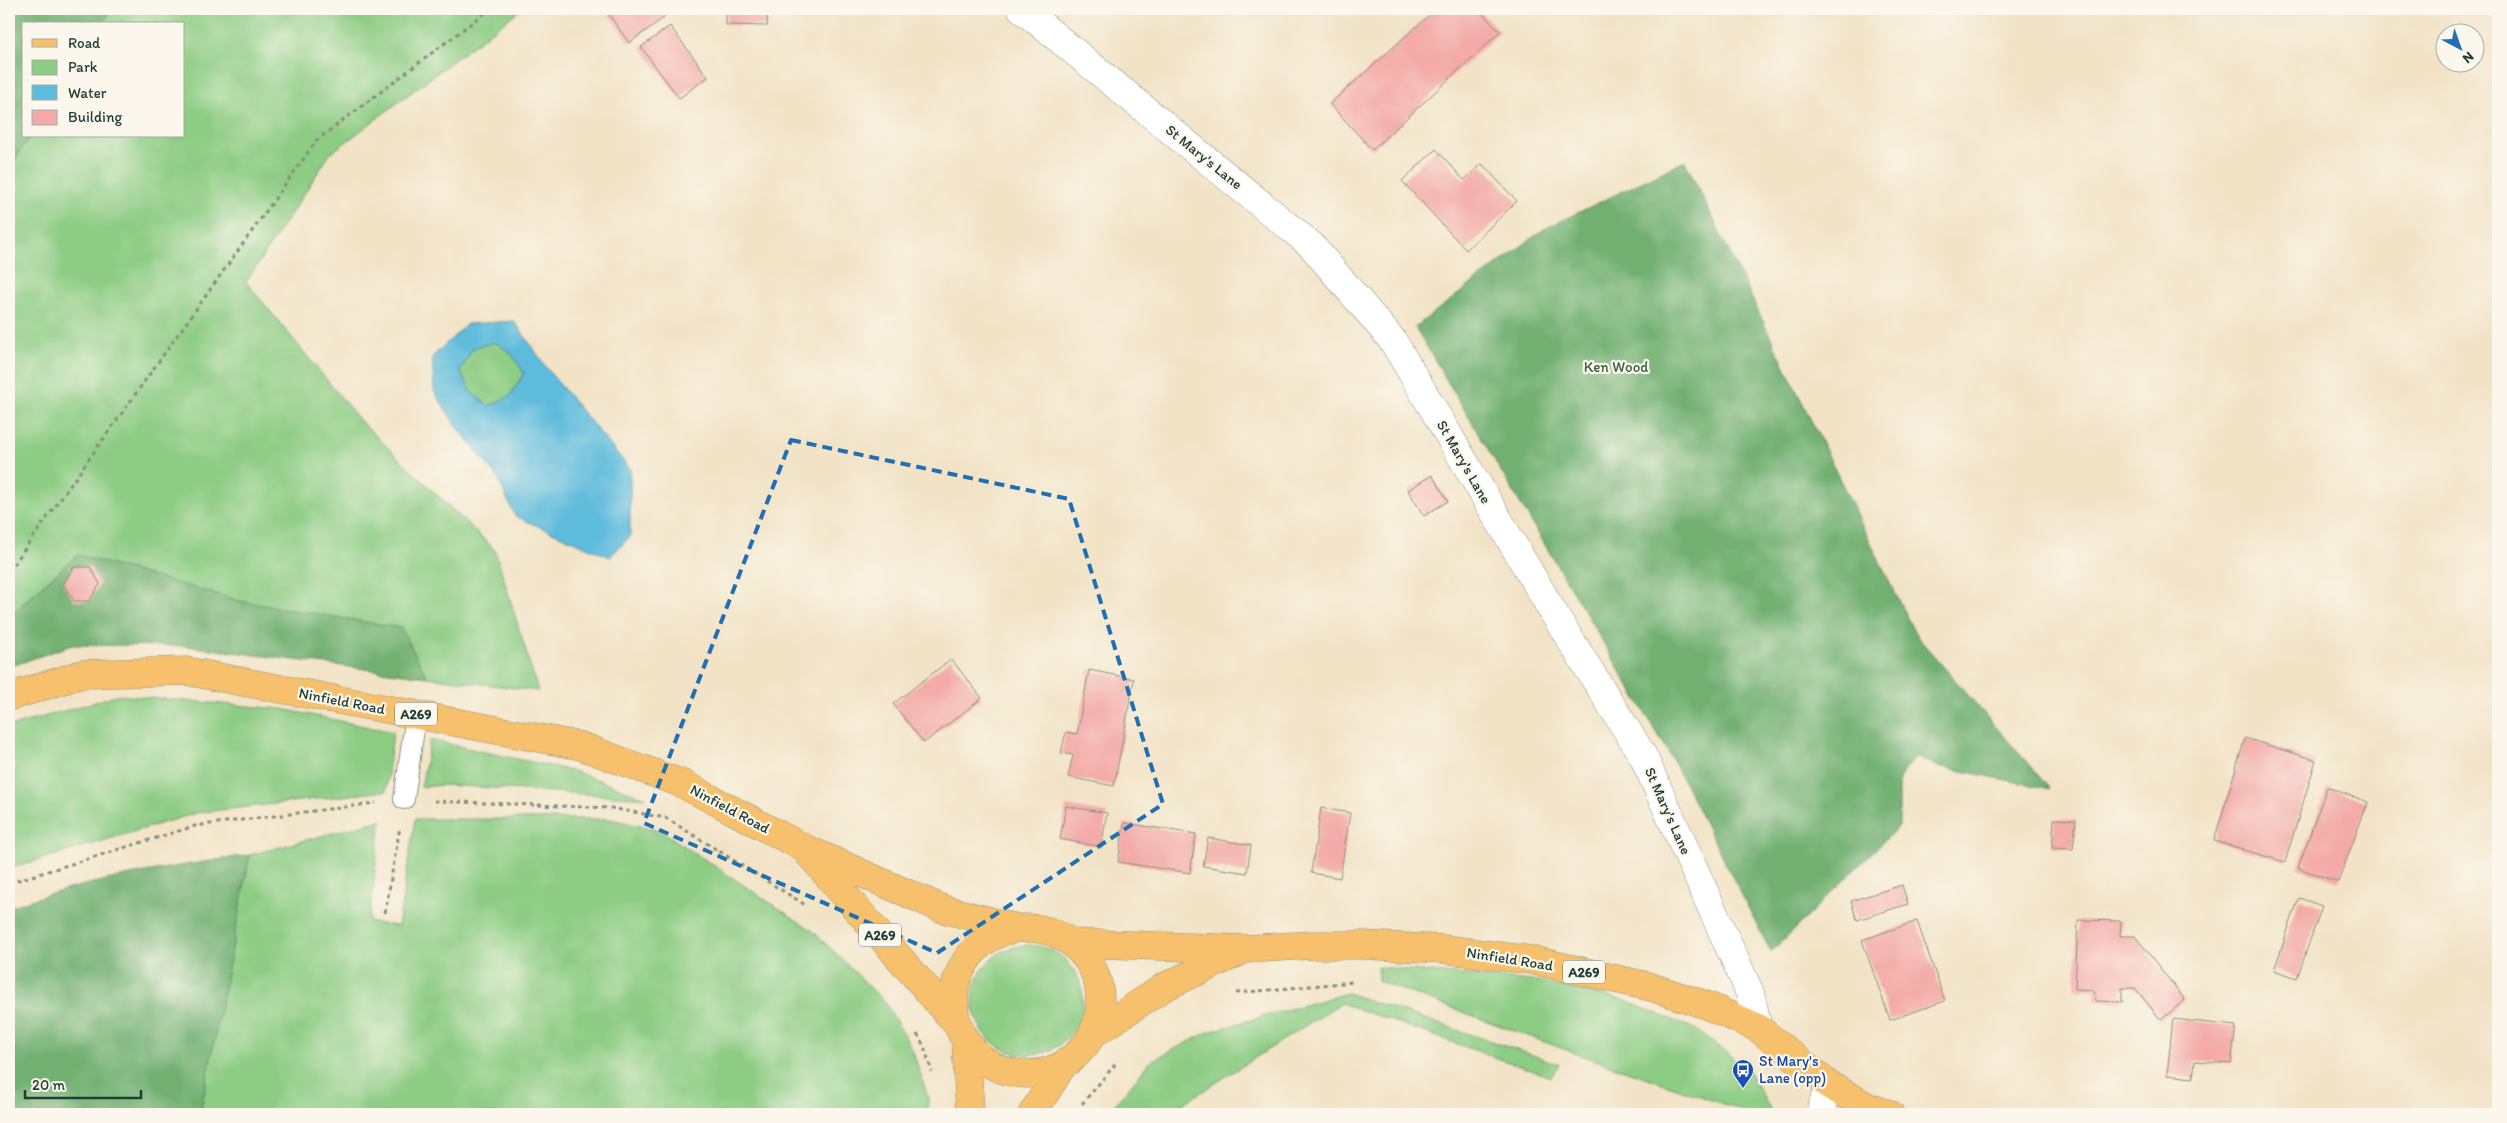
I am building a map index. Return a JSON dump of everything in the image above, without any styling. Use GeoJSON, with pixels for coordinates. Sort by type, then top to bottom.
{"type":"FeatureCollection","features":[{"type":"Feature","properties":{"kind":"main road","name":"Ninfield Road"},"geometry":{"type":"LineString","coordinates":[[9,697],[82,674],[186,671],[581,746],[683,784],[804,848],[943,909],[1016,928]]}},
{"type":"Feature","properties":{"kind":"main road","name":"Ninfield Road"},"geometry":{"type":"LineString","coordinates":[[804,848],[961,1033]]}},
{"type":"Feature","properties":{"kind":"main road"},"geometry":{"type":"LineString","coordinates":[[961,1033],[980,1058],[999,1070],[1021,1074],[1042,1074],[1063,1065],[1080,1052],[1093,1034],[1100,1013],[1100,991],[1096,973],[1086,956],[1072,943],[1056,934],[1038,928],[1016,928],[996,934],[978,946],[965,962],[956,981],[953,1002],[961,1033],[970,1114]]}},
{"type":"Feature","properties":{"kind":"main road","name":"Ninfield Road"},"geometry":{"type":"LineString","coordinates":[[1072,943],[1245,949],[1312,944],[1443,949],[1532,960],[1651,987],[1706,1005],[1758,1028],[1829,1085],[1868,1107],[1890,1114]]}},
{"type":"Feature","properties":{"kind":"main road","name":"Ninfield Road"},"geometry":{"type":"LineString","coordinates":[[1093,1034],[1164,987],[1245,949]]}},
{"type":"Feature","properties":{"kind":"main road"},"geometry":{"type":"LineString","coordinates":[[1032,1114],[1063,1065]]}},
{"type":"Feature","properties":{"kind":"street","name":"St Mary's Lane"},"geometry":{"type":"LineString","coordinates":[[1022,9],[1311,245],[1393,341],[1553,612],[1643,756],[1750,993],[1758,1028]]}},
{"type":"Feature","properties":{"kind":"street"},"geometry":{"type":"LineString","coordinates":[[1820,1114],[1829,1085]]}},
{"type":"Feature","properties":{"kind":"lane"},"geometry":{"type":"LineString","coordinates":[[404,799],[416,715]]}},
{"type":"Feature","properties":{"kind":"path"},"geometry":{"type":"LineString","coordinates":[[9,572],[317,140],[490,9]]}},
{"type":"Feature","properties":{"kind":"path"},"geometry":{"type":"LineString","coordinates":[[9,883],[195,826],[404,799],[611,808],[666,818],[809,907]]}},
{"type":"Feature","properties":{"kind":"path"},"geometry":{"type":"LineString","coordinates":[[385,913],[404,799]]}},
{"type":"Feature","properties":{"kind":"path"},"geometry":{"type":"LineString","coordinates":[[1227,996],[1236,993],[1358,981]]}},
{"type":"Feature","properties":{"kind":"path"},"geometry":{"type":"LineString","coordinates":[[914,1029],[924,1046],[934,1080]]}},
{"type":"Feature","properties":{"kind":"path"},"geometry":{"type":"LineString","coordinates":[[1079,1107],[1120,1059]]}},
{"type":"Feature","properties":{"kind":"highlighted area"},"geometry":{"type":"Polygon","coordinates":[[[791,440],[1069,499],[1163,804],[937,953],[644,823],[791,440]]]}},
{"type":"Feature","properties":{"kind":"green space"},"geometry":{"type":"Polygon","coordinates":[[[9,9],[112,9],[103,22],[22,22],[22,138],[29,138],[9,168],[9,9]]]}},
{"type":"Feature","properties":{"kind":"green space"},"geometry":{"type":"Polygon","coordinates":[[[112,9],[521,9],[330,154],[246,282],[363,424],[495,550],[538,691],[427,677],[401,628],[240,601],[77,555],[9,616],[9,168],[29,138],[185,138],[185,22],[103,22],[112,9]]]}},
{"type":"Feature","properties":{"kind":"green space","name":"Ken Wood"},"geometry":{"type":"Polygon","coordinates":[[[1685,161],[1915,634],[2050,789],[1937,766],[1916,756],[1899,778],[1899,826],[1771,952],[1668,751],[1415,327],[1544,229],[1685,161]]]}},
{"type":"Feature","properties":{"kind":"green space"},"geometry":{"type":"Polygon","coordinates":[[[495,342],[511,353],[524,373],[510,396],[489,406],[470,391],[460,371],[473,348],[495,342]]]}},
{"type":"Feature","properties":{"kind":"green space"},"geometry":{"type":"Polygon","coordinates":[[[77,555],[240,601],[401,628],[427,677],[186,646],[72,645],[9,667],[9,616],[77,555]]]}},
{"type":"Feature","properties":{"kind":"green space"},"geometry":{"type":"Polygon","coordinates":[[[118,695],[282,709],[393,732],[386,791],[196,813],[9,869],[9,727],[118,695]]]}},
{"type":"Feature","properties":{"kind":"green space"},"geometry":{"type":"Polygon","coordinates":[[[430,740],[577,772],[646,798],[444,785],[421,787],[430,740]]]}},
{"type":"Feature","properties":{"kind":"green space"},"geometry":{"type":"Polygon","coordinates":[[[415,819],[610,819],[660,830],[813,931],[885,1002],[912,1049],[928,1098],[927,1114],[200,1114],[250,855],[381,820],[369,922],[398,926],[415,819]]]}},
{"type":"Feature","properties":{"kind":"green space"},"geometry":{"type":"Polygon","coordinates":[[[250,855],[200,1114],[9,1114],[9,907],[98,882],[250,855]]]}},
{"type":"Feature","properties":{"kind":"green space"},"geometry":{"type":"Polygon","coordinates":[[[1028,945],[1049,949],[1067,961],[1079,979],[1083,1000],[1079,1021],[1067,1039],[1049,1051],[1028,1055],[1007,1051],[989,1039],[977,1021],[973,1000],[977,979],[989,961],[1007,949],[1028,945]]]}},
{"type":"Feature","properties":{"kind":"green space"},"geometry":{"type":"Polygon","coordinates":[[[1378,967],[1543,982],[1623,1000],[1697,1030],[1748,1070],[1773,1114],[1752,1114],[1569,1051],[1378,981],[1378,967]]]}},
{"type":"Feature","properties":{"kind":"green space"},"geometry":{"type":"Polygon","coordinates":[[[1347,993],[1559,1064],[1551,1077],[1341,1003],[1167,1114],[1107,1114],[1151,1061],[1208,1032],[1347,993]]]}},
{"type":"Feature","properties":{"kind":"water"},"geometry":{"type":"Polygon","coordinates":[[[514,321],[551,374],[630,469],[630,537],[610,557],[515,516],[497,477],[455,424],[434,391],[432,357],[467,324],[514,321]],[[495,342],[473,348],[460,371],[470,391],[489,406],[510,396],[524,373],[511,353],[495,342]]]}},
{"type":"Feature","properties":{"kind":"building"},"geometry":{"type":"Polygon","coordinates":[[[605,9],[659,9],[665,17],[629,43],[605,9]]]}},
{"type":"Feature","properties":{"kind":"building"},"geometry":{"type":"Polygon","coordinates":[[[726,9],[768,9],[767,26],[726,25],[726,9]]]}},
{"type":"Feature","properties":{"kind":"building"},"geometry":{"type":"Polygon","coordinates":[[[1436,9],[1478,9],[1500,32],[1372,150],[1330,104],[1436,9]]]}},
{"type":"Feature","properties":{"kind":"building"},"geometry":{"type":"Polygon","coordinates":[[[670,26],[708,77],[679,98],[641,47],[670,26]]]}},
{"type":"Feature","properties":{"kind":"building"},"geometry":{"type":"Polygon","coordinates":[[[1436,149],[1464,180],[1482,164],[1517,201],[1466,250],[1402,181],[1436,149]]]}},
{"type":"Feature","properties":{"kind":"building"},"geometry":{"type":"Polygon","coordinates":[[[1432,475],[1448,501],[1424,516],[1408,490],[1432,475]]]}},
{"type":"Feature","properties":{"kind":"building"},"geometry":{"type":"Polygon","coordinates":[[[74,567],[90,567],[100,584],[89,601],[74,601],[63,584],[74,567]]]}},
{"type":"Feature","properties":{"kind":"building"},"geometry":{"type":"Polygon","coordinates":[[[951,659],[982,698],[924,743],[893,704],[951,659]]]}},
{"type":"Feature","properties":{"kind":"building"},"geometry":{"type":"Polygon","coordinates":[[[1089,670],[1134,679],[1114,786],[1068,777],[1073,755],[1061,753],[1066,732],[1077,734],[1089,670]]]}},
{"type":"Feature","properties":{"kind":"building"},"geometry":{"type":"Polygon","coordinates":[[[2245,738],[2316,760],[2285,862],[2214,841],[2245,738]]]}},
{"type":"Feature","properties":{"kind":"building"},"geometry":{"type":"Polygon","coordinates":[[[2327,787],[2368,802],[2338,882],[2298,868],[2327,787]]]}},
{"type":"Feature","properties":{"kind":"building"},"geometry":{"type":"Polygon","coordinates":[[[1066,806],[1107,813],[1101,847],[1060,839],[1066,806]]]}},
{"type":"Feature","properties":{"kind":"building"},"geometry":{"type":"Polygon","coordinates":[[[1321,808],[1350,813],[1340,878],[1311,873],[1321,808]]]}},
{"type":"Feature","properties":{"kind":"building"},"geometry":{"type":"Polygon","coordinates":[[[2054,819],[2076,820],[2073,849],[2052,848],[2054,819]]]}},
{"type":"Feature","properties":{"kind":"building"},"geometry":{"type":"Polygon","coordinates":[[[1124,823],[1196,834],[1190,873],[1118,862],[1124,823]]]}},
{"type":"Feature","properties":{"kind":"building"},"geometry":{"type":"Polygon","coordinates":[[[1208,838],[1251,845],[1247,873],[1203,866],[1208,838]]]}},
{"type":"Feature","properties":{"kind":"building"},"geometry":{"type":"Polygon","coordinates":[[[1902,885],[1908,904],[1857,920],[1851,901],[1902,885]]]}},
{"type":"Feature","properties":{"kind":"building"},"geometry":{"type":"Polygon","coordinates":[[[2299,898],[2322,906],[2297,978],[2274,970],[2299,898]]]}},
{"type":"Feature","properties":{"kind":"building"},"geometry":{"type":"Polygon","coordinates":[[[2078,920],[2121,921],[2120,936],[2135,936],[2185,1000],[2161,1020],[2135,988],[2122,988],[2122,1002],[2095,1001],[2094,990],[2075,989],[2078,920]]]}},
{"type":"Feature","properties":{"kind":"building"},"geometry":{"type":"Polygon","coordinates":[[[1917,921],[1945,1001],[1890,1020],[1862,940],[1917,921]]]}},
{"type":"Feature","properties":{"kind":"building"},"geometry":{"type":"Polygon","coordinates":[[[2173,1019],[2236,1026],[2231,1064],[2195,1061],[2193,1078],[2167,1075],[2173,1019]]]}},
{"type":"Feature","properties":{"kind":"place","name":"St Mary's Lane (opp)"},"geometry":{"type":"Point","coordinates":[1743,1089]}}]}
